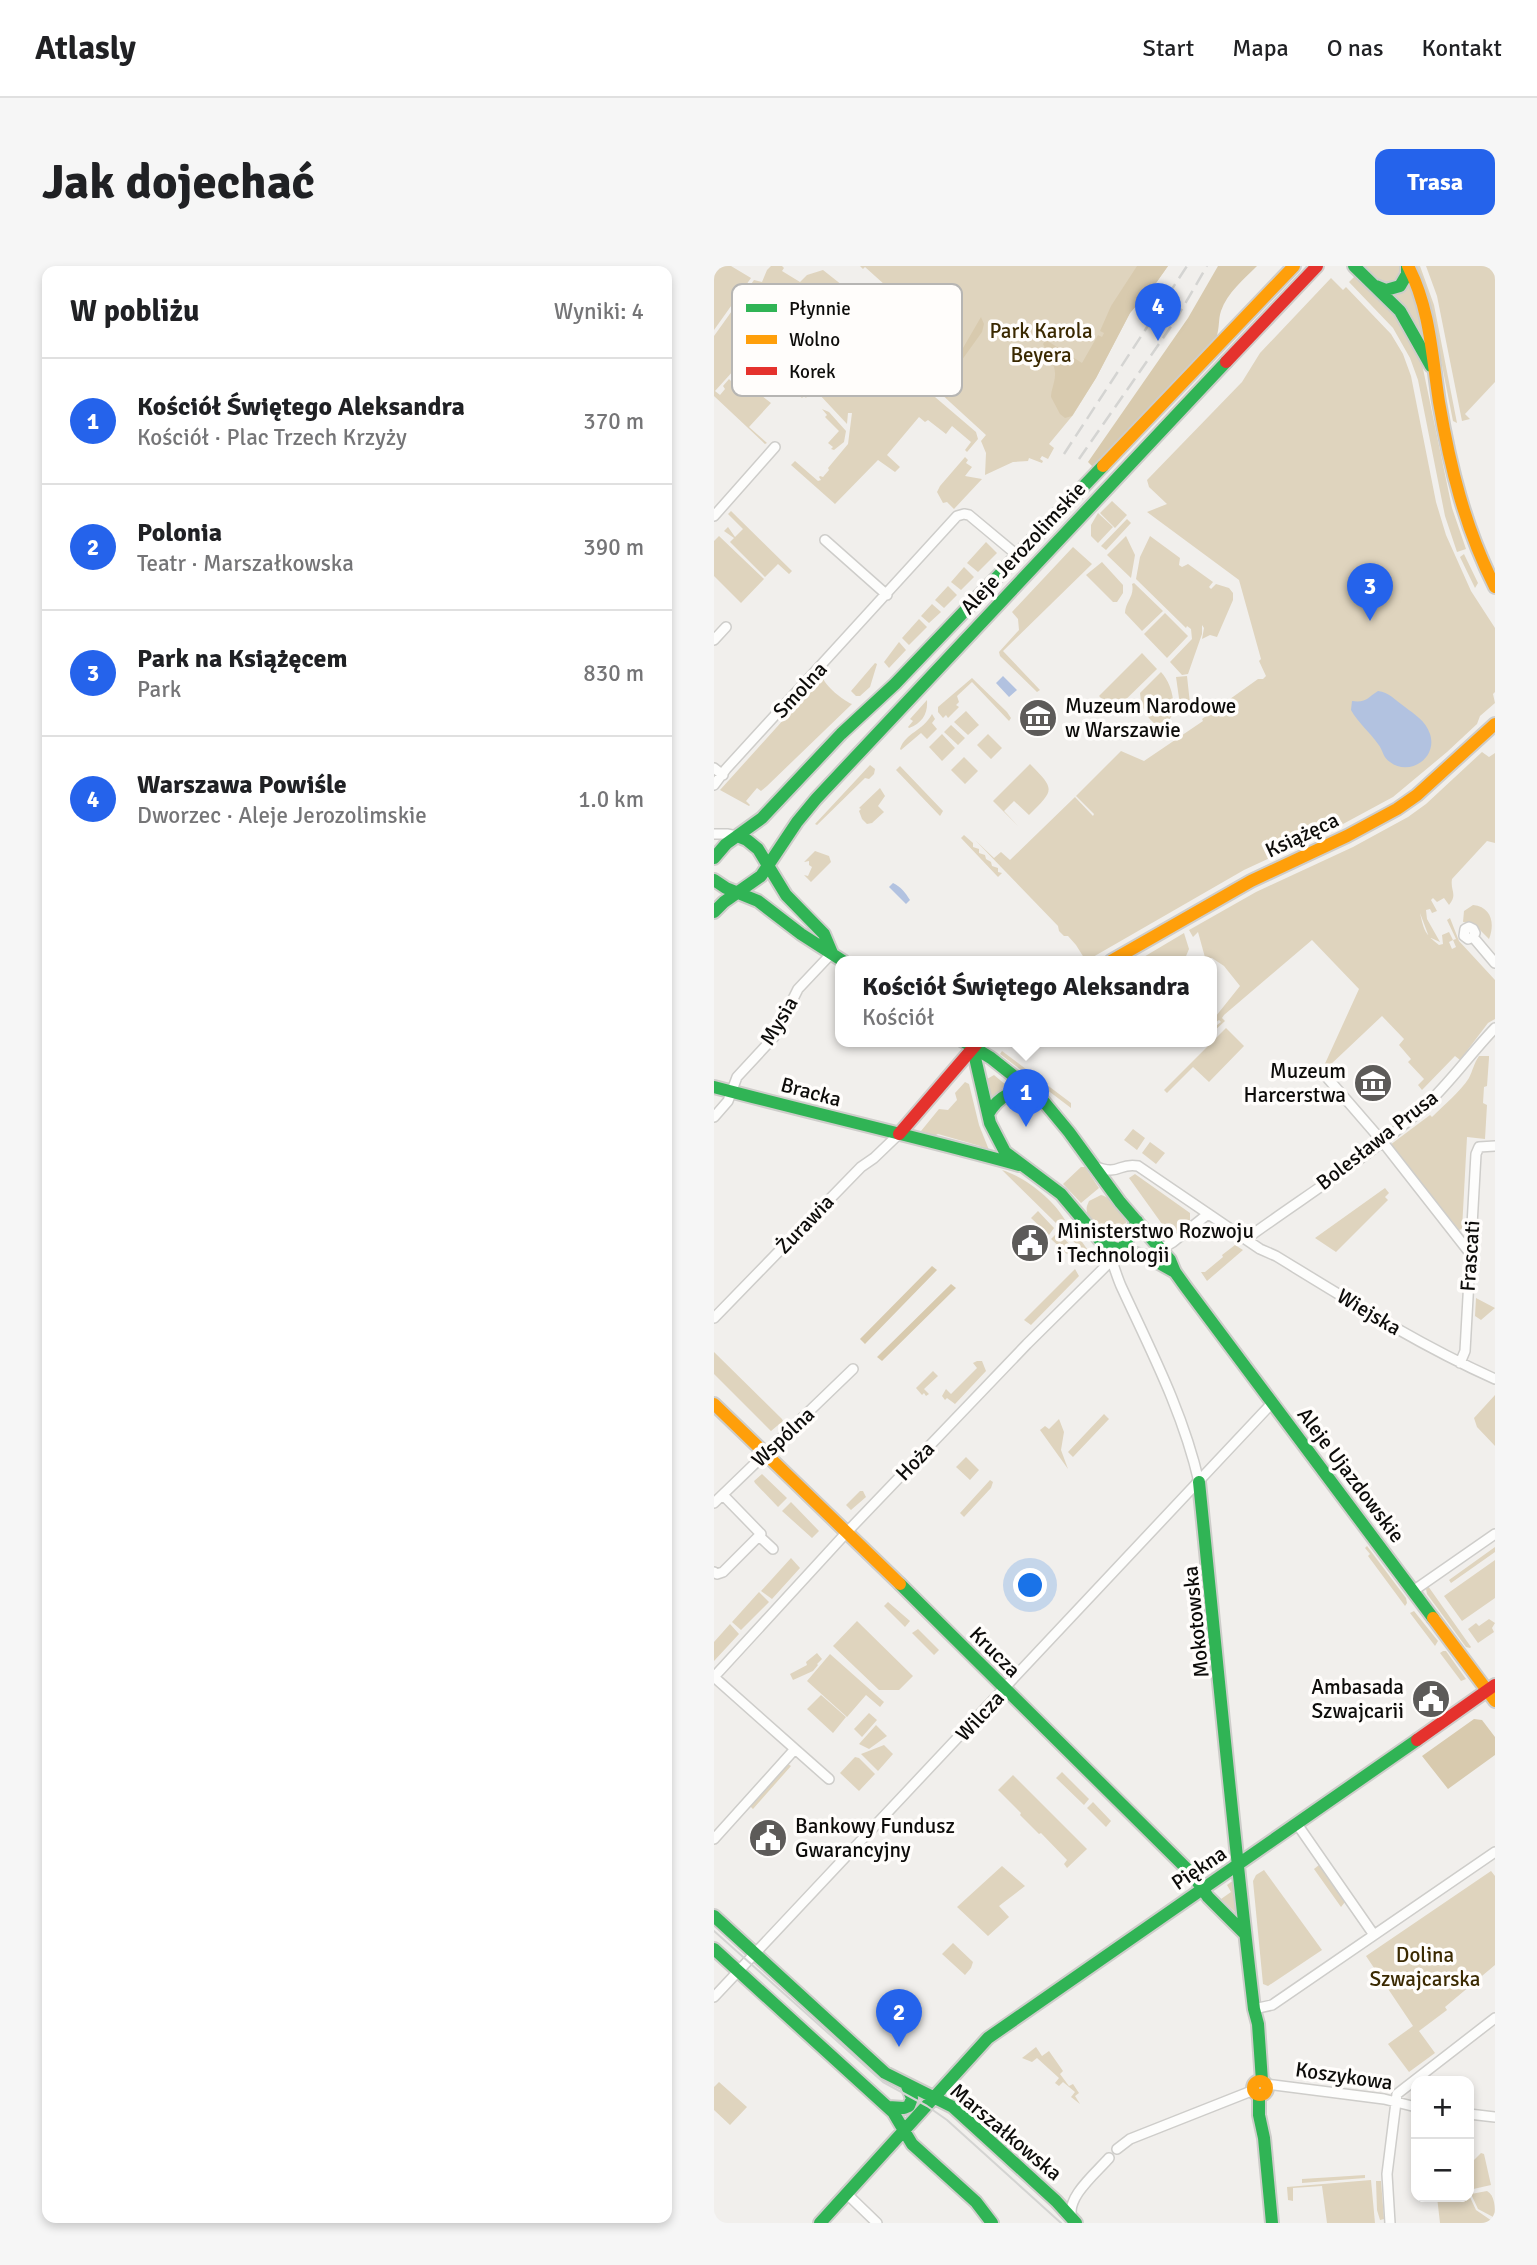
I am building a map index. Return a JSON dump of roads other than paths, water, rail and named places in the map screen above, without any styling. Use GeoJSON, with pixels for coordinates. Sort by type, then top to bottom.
{"type":"FeatureCollection","features":[{"type":"Feature","properties":{"kind":"street","name":"Aleje Jerozolimskie"},"geometry":{"type":"LineString","coordinates":[[714,858],[723,847],[762,818],[848,727],[895,684],[1294,266]]}},
{"type":"Feature","properties":{"kind":"street","name":"Aleje Jerozolimskie"},"geometry":{"type":"LineString","coordinates":[[738,892],[757,879],[769,866],[797,822],[816,799],[1317,266]]}},
{"type":"Feature","properties":{"kind":"street"},"geometry":{"type":"LineString","coordinates":[[1354,266],[1408,322],[1434,373]]}},
{"type":"Feature","properties":{"kind":"street"},"geometry":{"type":"LineString","coordinates":[[1376,286],[1386,290],[1399,286],[1407,274],[1408,266]]}},
{"type":"Feature","properties":{"kind":"street"},"geometry":{"type":"LineString","coordinates":[[1408,266],[1425,307],[1433,348],[1434,373],[1462,511],[1478,555],[1495,587]]}},
{"type":"Feature","properties":{"kind":"street"},"geometry":{"type":"LineString","coordinates":[[714,516],[775,447]]}},
{"type":"Feature","properties":{"kind":"street","name":"Smolna"},"geometry":{"type":"LineString","coordinates":[[714,785],[960,514],[970,515],[1017,555]]}},
{"type":"Feature","properties":{"kind":"street"},"geometry":{"type":"LineString","coordinates":[[825,540],[887,594]]}},
{"type":"Feature","properties":{"kind":"street"},"geometry":{"type":"LineString","coordinates":[[714,640],[726,627]]}},
{"type":"Feature","properties":{"kind":"street","name":"Książęca"},"geometry":{"type":"LineString","coordinates":[[1120,956],[1251,881],[1348,836],[1397,809],[1418,795],[1495,724]]}},
{"type":"Feature","properties":{"kind":"street"},"geometry":{"type":"LineString","coordinates":[[714,768],[723,775]]}},
{"type":"Feature","properties":{"kind":"street"},"geometry":{"type":"LineString","coordinates":[[714,834],[737,836],[756,846],[786,895],[824,934],[832,953]]}},
{"type":"Feature","properties":{"kind":"street"},"geometry":{"type":"LineString","coordinates":[[714,880],[758,901],[820,948],[836,956]]}},
{"type":"Feature","properties":{"kind":"street"},"geometry":{"type":"LineString","coordinates":[[714,912],[738,892]]}},
{"type":"Feature","properties":{"kind":"street"},"geometry":{"type":"LineString","coordinates":[[1473,937],[1495,963]]}},
{"type":"Feature","properties":{"kind":"street","name":"Mysia"},"geometry":{"type":"LineString","coordinates":[[714,1117],[727,1101],[737,1077],[776,1034],[798,989],[832,953]]}},
{"type":"Feature","properties":{"kind":"street","name":"Bolesława Prusa"},"geometry":{"type":"LineString","coordinates":[[1246,1239],[1382,1141],[1436,1096],[1495,1028]]}},
{"type":"Feature","properties":{"kind":"street"},"geometry":{"type":"LineString","coordinates":[[899,1134],[970,1047]]}},
{"type":"Feature","properties":{"kind":"street"},"geometry":{"type":"LineString","coordinates":[[973,1047],[988,1114],[1000,1144],[1020,1165],[1060,1194],[1099,1240],[1113,1252],[1150,1258],[1175,1272]]}},
{"type":"Feature","properties":{"kind":"street","name":"Aleje Ujazdowskie"},"geometry":{"type":"LineString","coordinates":[[976,1047],[1035,1092],[1051,1108],[1170,1260],[1175,1272],[1413,1591],[1492,1692]]}},
{"type":"Feature","properties":{"kind":"street"},"geometry":{"type":"LineString","coordinates":[[1324,1074],[1382,1141],[1469,1252]]}},
{"type":"Feature","properties":{"kind":"street","name":"Bracka"},"geometry":{"type":"LineString","coordinates":[[714,1087],[1020,1165]]}},
{"type":"Feature","properties":{"kind":"street"},"geometry":{"type":"LineString","coordinates":[[988,1114],[997,1102],[1011,1091],[1035,1092]]}},
{"type":"Feature","properties":{"kind":"street","name":"Żurawia"},"geometry":{"type":"LineString","coordinates":[[714,1318],[861,1167],[899,1134]]}},
{"type":"Feature","properties":{"kind":"street","name":"Frascati"},"geometry":{"type":"LineString","coordinates":[[1460,1363],[1465,1351],[1476,1154],[1479,1147],[1495,1146]]}},
{"type":"Feature","properties":{"kind":"street","name":"Wiejska"},"geometry":{"type":"LineString","coordinates":[[1094,1166],[1108,1172],[1130,1165],[1138,1166],[1260,1250],[1276,1256],[1420,1343],[1495,1379]]}},
{"type":"Feature","properties":{"kind":"street"},"geometry":{"type":"LineString","coordinates":[[1113,1252],[1161,1249],[1208,1214]]}},
{"type":"Feature","properties":{"kind":"street"},"geometry":{"type":"LineString","coordinates":[[1113,1252],[1132,1233],[1137,1221]]}},
{"type":"Feature","properties":{"kind":"street","name":"Hoża"},"geometry":{"type":"LineString","coordinates":[[714,1677],[847,1532],[1081,1289],[1113,1252]]}},
{"type":"Feature","properties":{"kind":"street","name":"Mokotowska"},"geometry":{"type":"LineString","coordinates":[[1113,1252],[1120,1284],[1167,1382],[1199,1482],[1254,2009],[1250,2024],[1256,2047],[1260,2088],[1258,2115],[1264,2138],[1272,2223]]}},
{"type":"Feature","properties":{"kind":"street","name":"Wspólna"},"geometry":{"type":"LineString","coordinates":[[714,1503],[853,1370]]}},
{"type":"Feature","properties":{"kind":"street","name":"Wilcza"},"geometry":{"type":"LineString","coordinates":[[714,1997],[1273,1402]]}},
{"type":"Feature","properties":{"kind":"street","name":"Krucza"},"geometry":{"type":"LineString","coordinates":[[714,1404],[1193,1875],[1244,1933]]}},
{"type":"Feature","properties":{"kind":"street"},"geometry":{"type":"LineString","coordinates":[[723,1495],[773,1549]]}},
{"type":"Feature","properties":{"kind":"street"},"geometry":{"type":"LineString","coordinates":[[1413,1591],[1495,1534]]}},
{"type":"Feature","properties":{"kind":"street"},"geometry":{"type":"LineString","coordinates":[[714,1572],[723,1572],[759,1535]]}},
{"type":"Feature","properties":{"kind":"street"},"geometry":{"type":"LineString","coordinates":[[714,1677],[829,1779]]}},
{"type":"Feature","properties":{"kind":"street","name":"Piękna"},"geometry":{"type":"LineString","coordinates":[[905,2131],[988,2038],[1492,1692]]}},
{"type":"Feature","properties":{"kind":"street"},"geometry":{"type":"LineString","coordinates":[[714,1839],[795,1749]]}},
{"type":"Feature","properties":{"kind":"street"},"geometry":{"type":"LineString","coordinates":[[1297,1824],[1374,1935]]}},
{"type":"Feature","properties":{"kind":"street"},"geometry":{"type":"LineString","coordinates":[[1254,2009],[1272,2005],[1491,1854],[1494,1866]]}},
{"type":"Feature","properties":{"kind":"street","name":"Marszałkowska"},"geometry":{"type":"LineString","coordinates":[[714,1916],[885,2073],[953,2107],[1056,2201],[1074,2221]]}},
{"type":"Feature","properties":{"kind":"street"},"geometry":{"type":"LineString","coordinates":[[714,1949],[888,2107],[898,2118],[912,2144],[976,2202],[992,2223]]}},
{"type":"Feature","properties":{"kind":"street"},"geometry":{"type":"LineString","coordinates":[[1390,2223],[1387,2174],[1395,2102],[1399,2090],[1495,2018]]}},
{"type":"Feature","properties":{"kind":"street"},"geometry":{"type":"LineString","coordinates":[[888,2107],[909,2106],[912,2098],[907,2086]]}},
{"type":"Feature","properties":{"kind":"street","name":"Koszykowa"},"geometry":{"type":"LineString","coordinates":[[1117,2149],[1130,2139],[1260,2088],[1411,2105]]}},
{"type":"Feature","properties":{"kind":"street"},"geometry":{"type":"LineString","coordinates":[[1474,2114],[1495,2117]]}},
{"type":"Feature","properties":{"kind":"street"},"geometry":{"type":"LineString","coordinates":[[820,2223],[905,2131]]}},
{"type":"Feature","properties":{"kind":"street"},"geometry":{"type":"LineString","coordinates":[[1074,2221],[1069,2210],[1074,2198],[1109,2158]]}},
{"type":"Feature","properties":{"kind":"street"},"geometry":{"type":"LineString","coordinates":[[846,2194],[876,2223]]}},
{"type":"Feature","properties":{"kind":"street"},"geometry":{"type":"LineString","coordinates":[[1056,2201],[1074,2198]]}},
{"type":"Feature","properties":{"kind":"water"},"geometry":{"type":"Polygon","coordinates":[[[1003,676],[1017,690],[1009,697],[996,683],[1003,676]]]}},
{"type":"Feature","properties":{"kind":"water"},"geometry":{"type":"Polygon","coordinates":[[[1378,691],[1392,697],[1426,725],[1430,734],[1430,751],[1420,763],[1405,767],[1388,760],[1351,710],[1352,701],[1364,700],[1378,691]]]}},
{"type":"Feature","properties":{"kind":"water"},"geometry":{"type":"Polygon","coordinates":[[[893,883],[903,890],[910,900],[906,904],[889,887],[893,883]]]}},
{"type":"Feature","properties":{"kind":"tram line"},"geometry":{"type":"LineString","coordinates":[[714,1931],[883,2082],[947,2120],[1061,2223]]}},
{"type":"Feature","properties":{"kind":"railway"},"geometry":{"type":"LineString","coordinates":[[1064,454],[1187,266]]}},
{"type":"Feature","properties":{"kind":"railway"},"geometry":{"type":"LineString","coordinates":[[1079,459],[1175,321],[1207,266]]}},
{"type":"Feature","properties":{"kind":"place","name":"Warszawa Powiśle"},"geometry":{"type":"Point","coordinates":[1158,341]}},
{"type":"Feature","properties":{"kind":"place","name":"Park na Książęcem"},"geometry":{"type":"Point","coordinates":[1370,621]}},
{"type":"Feature","properties":{"kind":"place","name":"Muzeum Narodowe w Warszawie"},"geometry":{"type":"Point","coordinates":[1038,718]}},
{"type":"Feature","properties":{"kind":"place","name":"Muzeum Harcerstwa"},"geometry":{"type":"Point","coordinates":[1373,1083]}},
{"type":"Feature","properties":{"kind":"place","name":"Kościół Świętego Aleksandra"},"geometry":{"type":"Point","coordinates":[1026,1127]}},
{"type":"Feature","properties":{"kind":"place","name":"Ministerstwo Rozwoju i Technologii"},"geometry":{"type":"Point","coordinates":[1030,1243]}},
{"type":"Feature","properties":{"kind":"place","name":"Ambasada Szwajcarii"},"geometry":{"type":"Point","coordinates":[1431,1699]}},
{"type":"Feature","properties":{"kind":"place","name":"Bankowy Fundusz Gwarancyjny"},"geometry":{"type":"Point","coordinates":[768,1838]}},
{"type":"Feature","properties":{"kind":"place","name":"Polonia"},"geometry":{"type":"Point","coordinates":[899,2047]}},
{"type":"Feature","properties":{"kind":"park label","name":"Park Karola Beyera"},"geometry":{"type":"Point","coordinates":[1041,343]}},
{"type":"Feature","properties":{"kind":"park label","name":"Dolina Szwajcarska"},"geometry":{"type":"Point","coordinates":[1425,1967]}}]}
